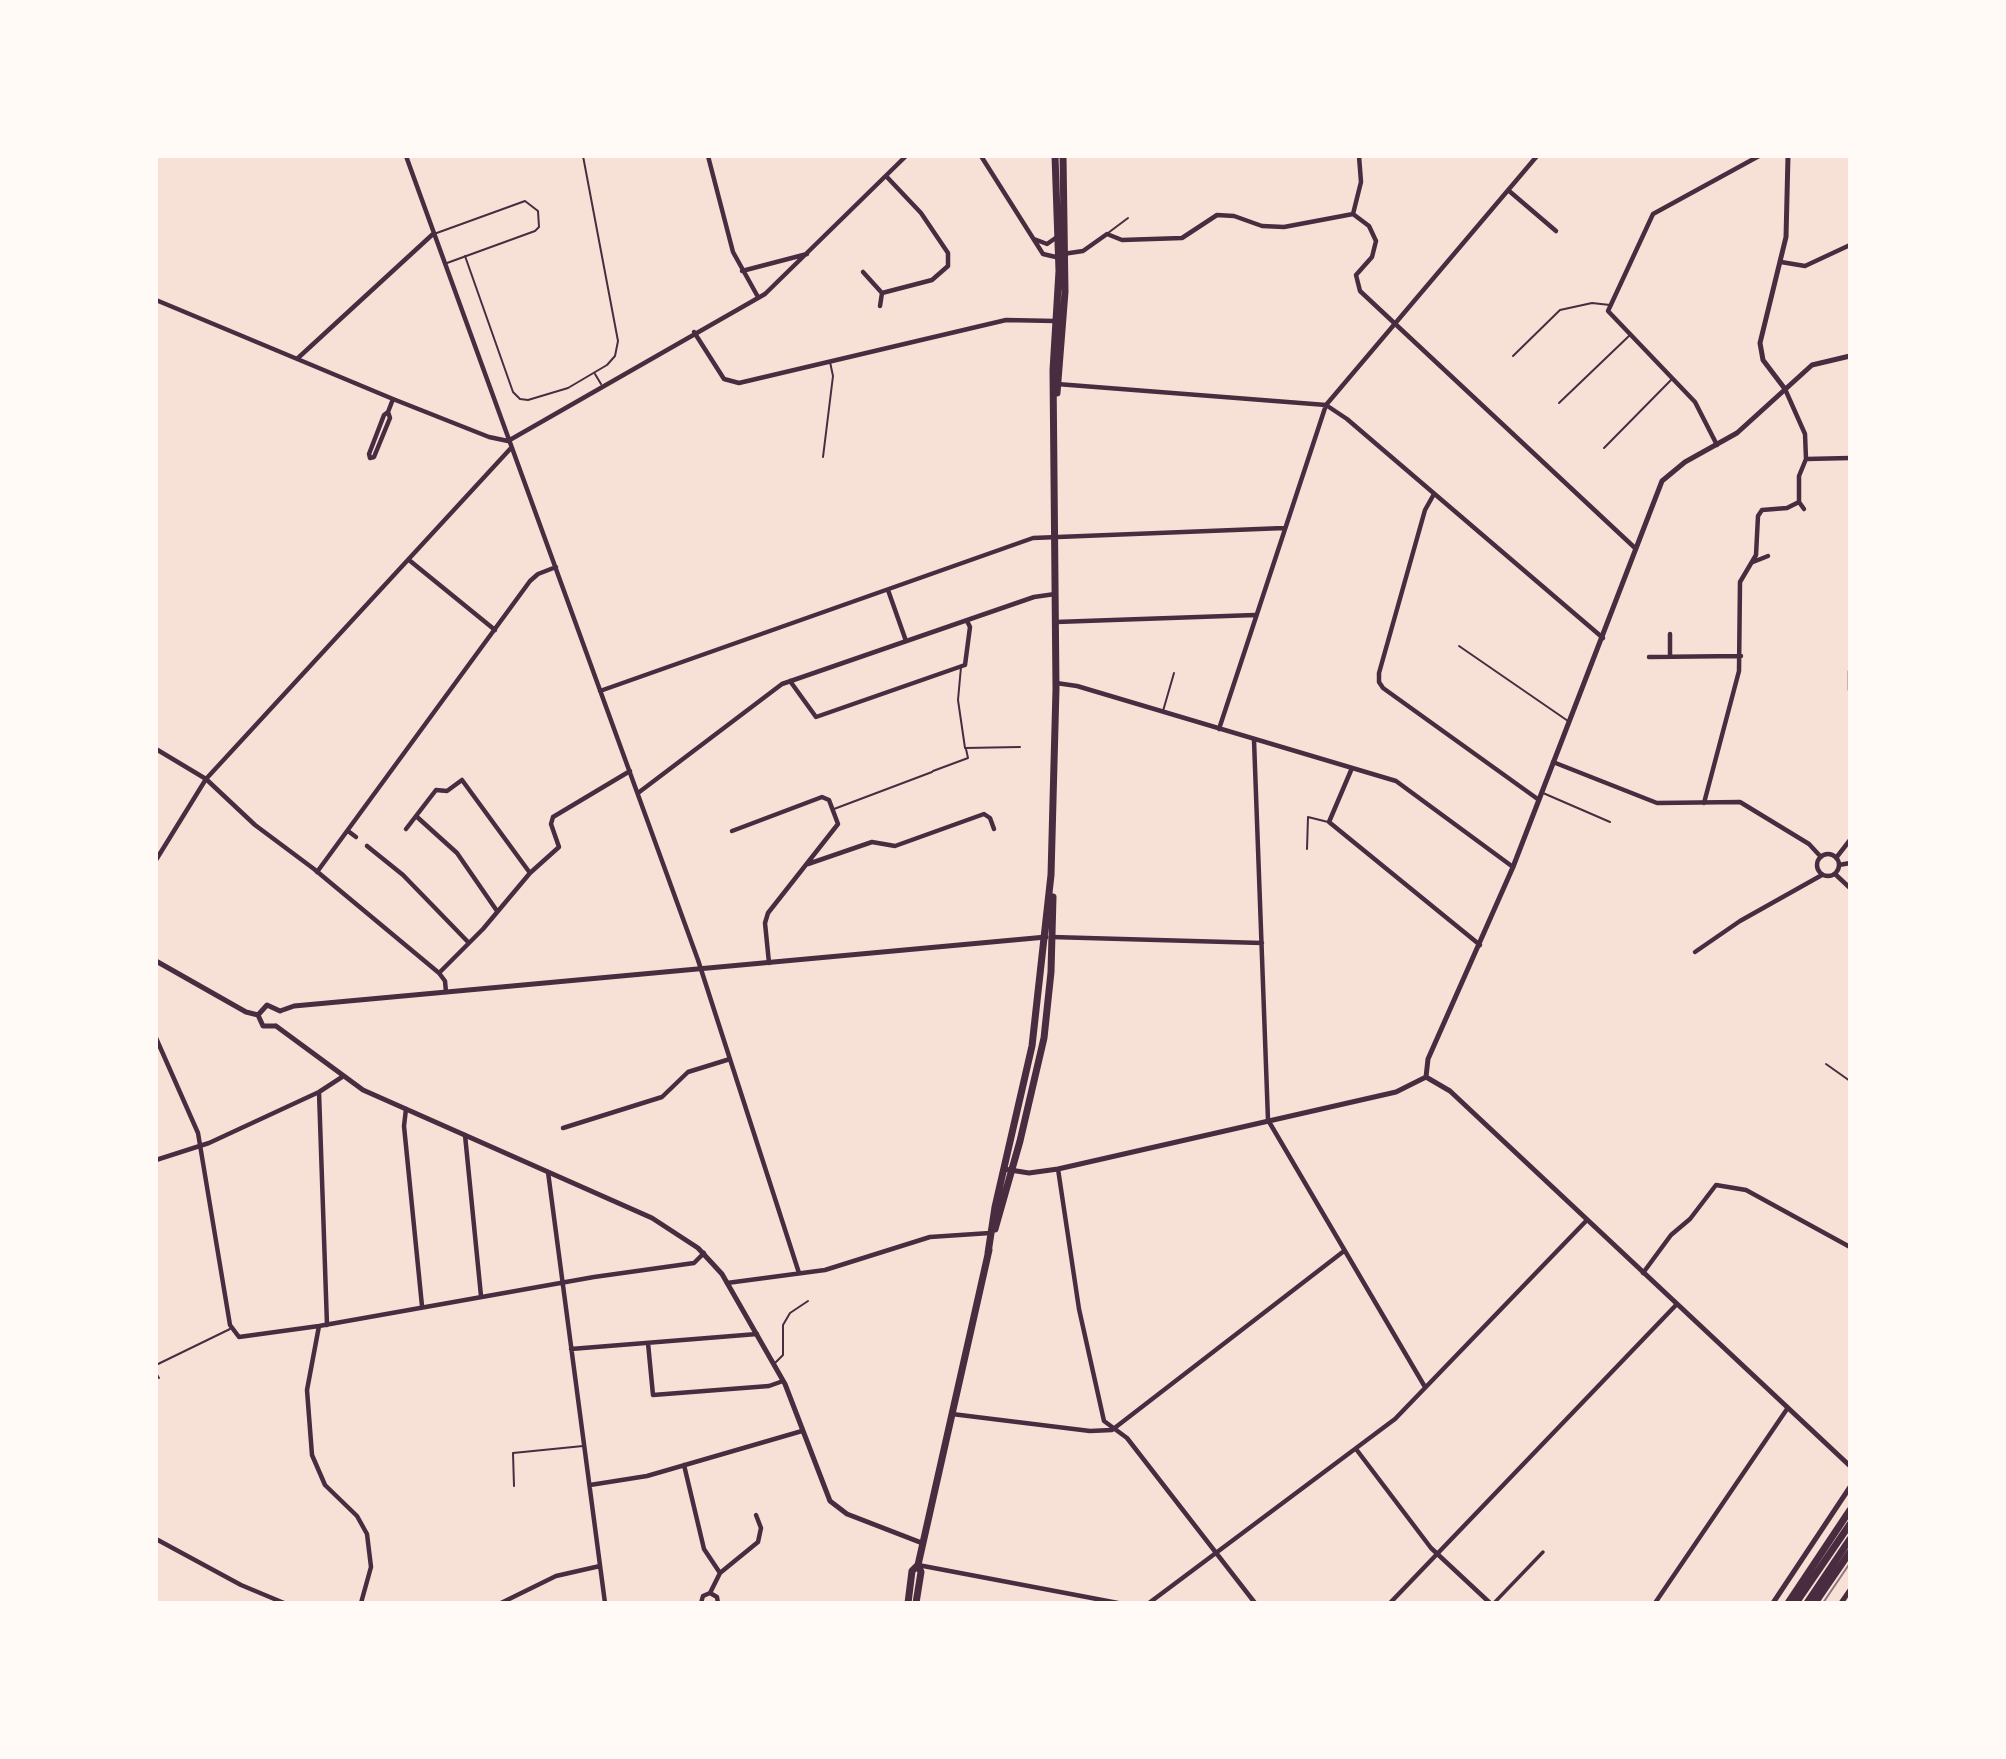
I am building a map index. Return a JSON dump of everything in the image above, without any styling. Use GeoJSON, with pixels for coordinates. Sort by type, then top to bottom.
{"type":"FeatureCollection","features":[{"type":"Feature","properties":{"kind":"main road"},"geometry":{"type":"LineString","coordinates":[[1055,156],[1057,237],[1062,256]]}},
{"type":"Feature","properties":{"kind":"main road"},"geometry":{"type":"LineString","coordinates":[[916,1603],[922,1543],[1008,1170],[1032,1046],[1048,937],[1056,683],[1054,414],[1062,256],[1063,156]]}},
{"type":"Feature","properties":{"kind":"main road"},"geometry":{"type":"LineString","coordinates":[[988,1253],[990,1233],[1008,1170]]}},
{"type":"Feature","properties":{"kind":"main road"},"geometry":{"type":"LineString","coordinates":[[1788,1603],[1850,1510]]}},
{"type":"Feature","properties":{"kind":"main road"},"geometry":{"type":"LineString","coordinates":[[1796,1603],[1850,1524]]}},
{"type":"Feature","properties":{"kind":"main road"},"geometry":{"type":"LineString","coordinates":[[1807,1603],[1850,1539]]}},
{"type":"Feature","properties":{"kind":"main road"},"geometry":{"type":"LineString","coordinates":[[1815,1603],[1850,1552]]}},
{"type":"Feature","properties":{"kind":"main road"},"geometry":{"type":"LineString","coordinates":[[908,1603],[912,1571],[918,1565]]}},
{"type":"Feature","properties":{"kind":"street"},"geometry":{"type":"LineString","coordinates":[[405,156],[701,970],[799,1273]]}},
{"type":"Feature","properties":{"kind":"street"},"geometry":{"type":"LineString","coordinates":[[708,156],[728,237],[742,271],[758,297]]}},
{"type":"Feature","properties":{"kind":"street"},"geometry":{"type":"LineString","coordinates":[[156,300],[393,399],[489,437],[508,441],[758,297],[808,254],[906,156]]}},
{"type":"Feature","properties":{"kind":"street"},"geometry":{"type":"LineString","coordinates":[[981,156],[1045,256],[1080,252],[1107,234],[1122,240],[1177,239],[1188,236],[1217,215],[1284,227],[1353,214],[1369,226],[1376,241],[1372,257],[1356,275],[1356,284],[1635,548]]}},
{"type":"Feature","properties":{"kind":"street"},"geometry":{"type":"LineString","coordinates":[[1353,214],[1361,182],[1359,156]]}},
{"type":"Feature","properties":{"kind":"street"},"geometry":{"type":"LineString","coordinates":[[1219,729],[1326,405],[1537,156]]}},
{"type":"Feature","properties":{"kind":"street"},"geometry":{"type":"LineString","coordinates":[[1717,445],[1699,407],[1608,311],[1653,214],[1759,156]]}},
{"type":"Feature","properties":{"kind":"street"},"geometry":{"type":"LineString","coordinates":[[1788,156],[1788,216],[1781,262],[1760,343],[1763,360],[1784,388],[1805,434],[1806,459],[1799,472],[1799,502],[1804,509]]}},
{"type":"Feature","properties":{"kind":"street"},"geometry":{"type":"LineString","coordinates":[[882,293],[932,280],[943,274],[949,261],[946,249],[921,213],[886,176]]}},
{"type":"Feature","properties":{"kind":"street"},"geometry":{"type":"LineString","coordinates":[[1508,190],[1556,231]]}},
{"type":"Feature","properties":{"kind":"street"},"geometry":{"type":"LineString","coordinates":[[298,358],[433,234]]}},
{"type":"Feature","properties":{"kind":"street"},"geometry":{"type":"LineString","coordinates":[[1032,237],[1047,244],[1057,237]]}},
{"type":"Feature","properties":{"kind":"street"},"geometry":{"type":"LineString","coordinates":[[1781,262],[1805,266],[1850,246]]}},
{"type":"Feature","properties":{"kind":"street"},"geometry":{"type":"LineString","coordinates":[[742,271],[808,254]]}},
{"type":"Feature","properties":{"kind":"street"},"geometry":{"type":"LineString","coordinates":[[863,272],[882,293]]}},
{"type":"Feature","properties":{"kind":"street"},"geometry":{"type":"LineString","coordinates":[[880,306],[882,293]]}},
{"type":"Feature","properties":{"kind":"street"},"geometry":{"type":"LineString","coordinates":[[694,332],[721,375],[730,383],[739,383],[1014,319],[1059,321]]}},
{"type":"Feature","properties":{"kind":"street"},"geometry":{"type":"LineString","coordinates":[[1008,1170],[1034,1173],[1058,1169],[1396,1092],[1414,1086],[1426,1077],[1430,1056],[1513,867],[1603,638],[1635,548],[1666,476],[1685,461],[1737,433],[1784,388],[1817,362],[1850,356]]}},
{"type":"Feature","properties":{"kind":"street"},"geometry":{"type":"LineString","coordinates":[[1055,384],[1326,405],[1342,415],[1603,638]]}},
{"type":"Feature","properties":{"kind":"street"},"geometry":{"type":"LineString","coordinates":[[388,412],[390,418],[374,457],[370,458],[369,454],[384,415],[393,399]]}},
{"type":"Feature","properties":{"kind":"street"},"geometry":{"type":"LineString","coordinates":[[156,860],[206,779],[511,448]]}},
{"type":"Feature","properties":{"kind":"street"},"geometry":{"type":"LineString","coordinates":[[1806,459],[1850,458]]}},
{"type":"Feature","properties":{"kind":"street"},"geometry":{"type":"LineString","coordinates":[[1434,494],[1425,510],[1379,682],[1383,688],[1539,800]]}},
{"type":"Feature","properties":{"kind":"street"},"geometry":{"type":"LineString","coordinates":[[1703,803],[1741,656],[1740,582],[1757,550],[1760,511],[1787,508],[1799,502]]}},
{"type":"Feature","properties":{"kind":"street"},"geometry":{"type":"LineString","coordinates":[[600,691],[1033,538],[1284,528]]}},
{"type":"Feature","properties":{"kind":"street"},"geometry":{"type":"LineString","coordinates":[[1752,563],[1768,556]]}},
{"type":"Feature","properties":{"kind":"street"},"geometry":{"type":"LineString","coordinates":[[409,560],[495,630]]}},
{"type":"Feature","properties":{"kind":"street"},"geometry":{"type":"LineString","coordinates":[[317,872],[533,578],[556,567]]}},
{"type":"Feature","properties":{"kind":"street"},"geometry":{"type":"LineString","coordinates":[[888,590],[906,641]]}},
{"type":"Feature","properties":{"kind":"street"},"geometry":{"type":"LineString","coordinates":[[638,793],[771,691],[790,681],[1038,595],[1055,594]]}},
{"type":"Feature","properties":{"kind":"street"},"geometry":{"type":"LineString","coordinates":[[1055,622],[1255,615]]}},
{"type":"Feature","properties":{"kind":"street"},"geometry":{"type":"LineString","coordinates":[[790,681],[816,717],[965,665],[970,627],[967,621]]}},
{"type":"Feature","properties":{"kind":"street"},"geometry":{"type":"LineString","coordinates":[[1670,634],[1671,656]]}},
{"type":"Feature","properties":{"kind":"street"},"geometry":{"type":"LineString","coordinates":[[1649,657],[1741,656]]}},
{"type":"Feature","properties":{"kind":"street"},"geometry":{"type":"LineString","coordinates":[[1850,671],[1850,690]]}},
{"type":"Feature","properties":{"kind":"street"},"geometry":{"type":"LineString","coordinates":[[1056,683],[1077,686],[1401,784],[1513,867]]}},
{"type":"Feature","properties":{"kind":"street"},"geometry":{"type":"LineString","coordinates":[[1254,740],[1268,1120],[1425,1387]]}},
{"type":"Feature","properties":{"kind":"street"},"geometry":{"type":"LineString","coordinates":[[156,749],[206,779],[255,825],[439,972],[445,981],[446,992]]}},
{"type":"Feature","properties":{"kind":"street"},"geometry":{"type":"LineString","coordinates":[[1553,762],[1652,802],[1746,805],[1810,844],[1821,857]]}},
{"type":"Feature","properties":{"kind":"street"},"geometry":{"type":"LineString","coordinates":[[1352,768],[1329,822],[1481,945]]}},
{"type":"Feature","properties":{"kind":"street"},"geometry":{"type":"LineString","coordinates":[[439,972],[469,943],[530,873],[559,847],[551,824],[553,817],[629,771]]}},
{"type":"Feature","properties":{"kind":"street"},"geometry":{"type":"LineString","coordinates":[[406,829],[436,790],[447,792],[462,780],[530,873]]}},
{"type":"Feature","properties":{"kind":"street"},"geometry":{"type":"LineString","coordinates":[[732,831],[822,797],[829,800],[838,824],[768,913],[765,923],[769,963]]}},
{"type":"Feature","properties":{"kind":"street"},"geometry":{"type":"LineString","coordinates":[[808,865],[872,842],[895,846],[984,814],[990,818],[994,829]]}},
{"type":"Feature","properties":{"kind":"street"},"geometry":{"type":"LineString","coordinates":[[416,816],[457,853],[497,911]]}},
{"type":"Feature","properties":{"kind":"street"},"geometry":{"type":"LineString","coordinates":[[348,831],[356,837]]}},
{"type":"Feature","properties":{"kind":"street"},"geometry":{"type":"LineString","coordinates":[[1836,858],[1850,840]]}},
{"type":"Feature","properties":{"kind":"street"},"geometry":{"type":"LineString","coordinates":[[367,846],[398,871],[469,943]]}},
{"type":"Feature","properties":{"kind":"street"},"geometry":{"type":"LineString","coordinates":[[1822,875],[1817,865],[1821,857],[1829,855],[1836,858],[1839,865],[1835,874]]}},
{"type":"Feature","properties":{"kind":"street"},"geometry":{"type":"LineString","coordinates":[[1839,865],[1850,863]]}},
{"type":"Feature","properties":{"kind":"street"},"geometry":{"type":"LineString","coordinates":[[1695,952],[1746,918],[1822,875],[1835,874],[1850,888]]}},
{"type":"Feature","properties":{"kind":"street"},"geometry":{"type":"LineString","coordinates":[[258,1015],[267,1004],[280,1011],[294,1006],[1048,937],[1262,943]]}},
{"type":"Feature","properties":{"kind":"street"},"geometry":{"type":"LineString","coordinates":[[156,961],[235,1006],[258,1015],[263,1026],[276,1026],[342,1077],[406,1109],[659,1222],[704,1253],[727,1283],[783,1381],[832,1505],[846,1514],[922,1543]]}},
{"type":"Feature","properties":{"kind":"street"},"geometry":{"type":"LineString","coordinates":[[276,1026],[281,1019],[280,1011]]}},
{"type":"Feature","properties":{"kind":"street"},"geometry":{"type":"LineString","coordinates":[[156,1038],[196,1128],[231,1329],[237,1336],[245,1338],[327,1325],[563,1282],[694,1263],[704,1253]]}},
{"type":"Feature","properties":{"kind":"street"},"geometry":{"type":"LineString","coordinates":[[562,1128],[662,1097],[688,1072],[730,1059]]}},
{"type":"Feature","properties":{"kind":"street"},"geometry":{"type":"LineString","coordinates":[[156,1160],[200,1147],[319,1092],[342,1077]]}},
{"type":"Feature","properties":{"kind":"street"},"geometry":{"type":"LineString","coordinates":[[1426,1077],[1450,1091],[1850,1466]]}},
{"type":"Feature","properties":{"kind":"street"},"geometry":{"type":"LineString","coordinates":[[319,1092],[327,1325]]}},
{"type":"Feature","properties":{"kind":"street"},"geometry":{"type":"LineString","coordinates":[[406,1109],[404,1126],[422,1306]]}},
{"type":"Feature","properties":{"kind":"street"},"geometry":{"type":"LineString","coordinates":[[465,1135],[481,1296]]}},
{"type":"Feature","properties":{"kind":"street"},"geometry":{"type":"LineString","coordinates":[[1058,1169],[1093,1378],[1104,1421],[1112,1430],[1127,1438],[1255,1603]]}},
{"type":"Feature","properties":{"kind":"street"},"geometry":{"type":"LineString","coordinates":[[548,1172],[605,1603]]}},
{"type":"Feature","properties":{"kind":"street"},"geometry":{"type":"LineString","coordinates":[[1643,1273],[1671,1235],[1690,1219],[1716,1185],[1746,1190],[1850,1247]]}},
{"type":"Feature","properties":{"kind":"street"},"geometry":{"type":"LineString","coordinates":[[1149,1603],[1395,1419],[1587,1220]]}},
{"type":"Feature","properties":{"kind":"street"},"geometry":{"type":"LineString","coordinates":[[727,1283],[825,1270],[930,1237],[990,1233]]}},
{"type":"Feature","properties":{"kind":"street"},"geometry":{"type":"LineString","coordinates":[[950,1414],[1084,1431],[1112,1430],[1344,1251]]}},
{"type":"Feature","properties":{"kind":"street"},"geometry":{"type":"LineString","coordinates":[[1390,1603],[1677,1304]]}},
{"type":"Feature","properties":{"kind":"street"},"geometry":{"type":"LineString","coordinates":[[319,1326],[307,1386],[312,1455],[321,1478],[357,1517],[367,1534],[370,1567],[362,1603]]}},
{"type":"Feature","properties":{"kind":"street"},"geometry":{"type":"LineString","coordinates":[[571,1349],[757,1334]]}},
{"type":"Feature","properties":{"kind":"street"},"geometry":{"type":"LineString","coordinates":[[648,1343],[653,1395],[769,1386],[783,1381]]}},
{"type":"Feature","properties":{"kind":"street"},"geometry":{"type":"LineString","coordinates":[[1655,1603],[1787,1409]]}},
{"type":"Feature","properties":{"kind":"street"},"geometry":{"type":"LineString","coordinates":[[590,1485],[641,1478],[802,1431]]}},
{"type":"Feature","properties":{"kind":"street"},"geometry":{"type":"LineString","coordinates":[[1356,1448],[1438,1554],[1492,1603],[1543,1552]]}},
{"type":"Feature","properties":{"kind":"street"},"geometry":{"type":"LineString","coordinates":[[684,1465],[704,1549],[720,1573]]}},
{"type":"Feature","properties":{"kind":"street"},"geometry":{"type":"LineString","coordinates":[[1773,1603],[1850,1487]]}},
{"type":"Feature","properties":{"kind":"street"},"geometry":{"type":"LineString","coordinates":[[700,1603],[703,1596],[710,1593],[720,1573],[758,1542],[761,1528],[756,1515]]}},
{"type":"Feature","properties":{"kind":"street"},"geometry":{"type":"LineString","coordinates":[[156,1539],[242,1585],[284,1603]]}},
{"type":"Feature","properties":{"kind":"street"},"geometry":{"type":"LineString","coordinates":[[918,1565],[1118,1603]]}},
{"type":"Feature","properties":{"kind":"street"},"geometry":{"type":"LineString","coordinates":[[501,1603],[556,1576],[600,1566]]}},
{"type":"Feature","properties":{"kind":"street"},"geometry":{"type":"LineString","coordinates":[[1841,1603],[1850,1590]]}},
{"type":"Feature","properties":{"kind":"street"},"geometry":{"type":"LineString","coordinates":[[710,1593],[717,1597],[718,1603]]}},
{"type":"Feature","properties":{"kind":"lane"},"geometry":{"type":"LineString","coordinates":[[465,256],[513,392],[520,399],[528,400],[568,388],[614,358],[618,341],[583,156]]}},
{"type":"Feature","properties":{"kind":"lane"},"geometry":{"type":"LineString","coordinates":[[433,234],[525,201],[534,206],[540,222],[535,231],[444,264]]}},
{"type":"Feature","properties":{"kind":"lane"},"geometry":{"type":"LineString","coordinates":[[1107,234],[1128,218]]}},
{"type":"Feature","properties":{"kind":"lane"},"geometry":{"type":"LineString","coordinates":[[1513,356],[1560,310],[1592,303],[1611,305]]}},
{"type":"Feature","properties":{"kind":"lane"},"geometry":{"type":"LineString","coordinates":[[1559,403],[1630,334]]}},
{"type":"Feature","properties":{"kind":"lane"},"geometry":{"type":"LineString","coordinates":[[823,457],[832,376],[830,361]]}},
{"type":"Feature","properties":{"kind":"lane"},"geometry":{"type":"LineString","coordinates":[[594,373],[602,386]]}},
{"type":"Feature","properties":{"kind":"lane"},"geometry":{"type":"LineString","coordinates":[[1604,448],[1673,378]]}},
{"type":"Feature","properties":{"kind":"lane"},"geometry":{"type":"LineString","coordinates":[[1459,646],[1569,722]]}},
{"type":"Feature","properties":{"kind":"lane"},"geometry":{"type":"LineString","coordinates":[[833,810],[968,758],[958,700],[961,666]]}},
{"type":"Feature","properties":{"kind":"lane"},"geometry":{"type":"LineString","coordinates":[[1162,712],[1174,673]]}},
{"type":"Feature","properties":{"kind":"lane"},"geometry":{"type":"LineString","coordinates":[[965,748],[1020,747]]}},
{"type":"Feature","properties":{"kind":"lane"},"geometry":{"type":"LineString","coordinates":[[1542,793],[1610,822]]}},
{"type":"Feature","properties":{"kind":"lane"},"geometry":{"type":"LineString","coordinates":[[1307,849],[1308,817],[1329,822]]}},
{"type":"Feature","properties":{"kind":"lane"},"geometry":{"type":"LineString","coordinates":[[1826,1064],[1850,1081]]}},
{"type":"Feature","properties":{"kind":"lane"},"geometry":{"type":"LineString","coordinates":[[773,1364],[783,1355],[783,1325],[790,1313],[808,1301]]}},
{"type":"Feature","properties":{"kind":"lane"},"geometry":{"type":"LineString","coordinates":[[156,1365],[231,1329]]}},
{"type":"Feature","properties":{"kind":"lane"},"geometry":{"type":"LineString","coordinates":[[156,1373],[159,1378]]}},
{"type":"Feature","properties":{"kind":"lane"},"geometry":{"type":"LineString","coordinates":[[514,1486],[513,1453],[584,1446]]}},
{"type":"Feature","properties":{"kind":"tram line"},"geometry":{"type":"LineString","coordinates":[[1823,1603],[1850,1563]]}}]}
